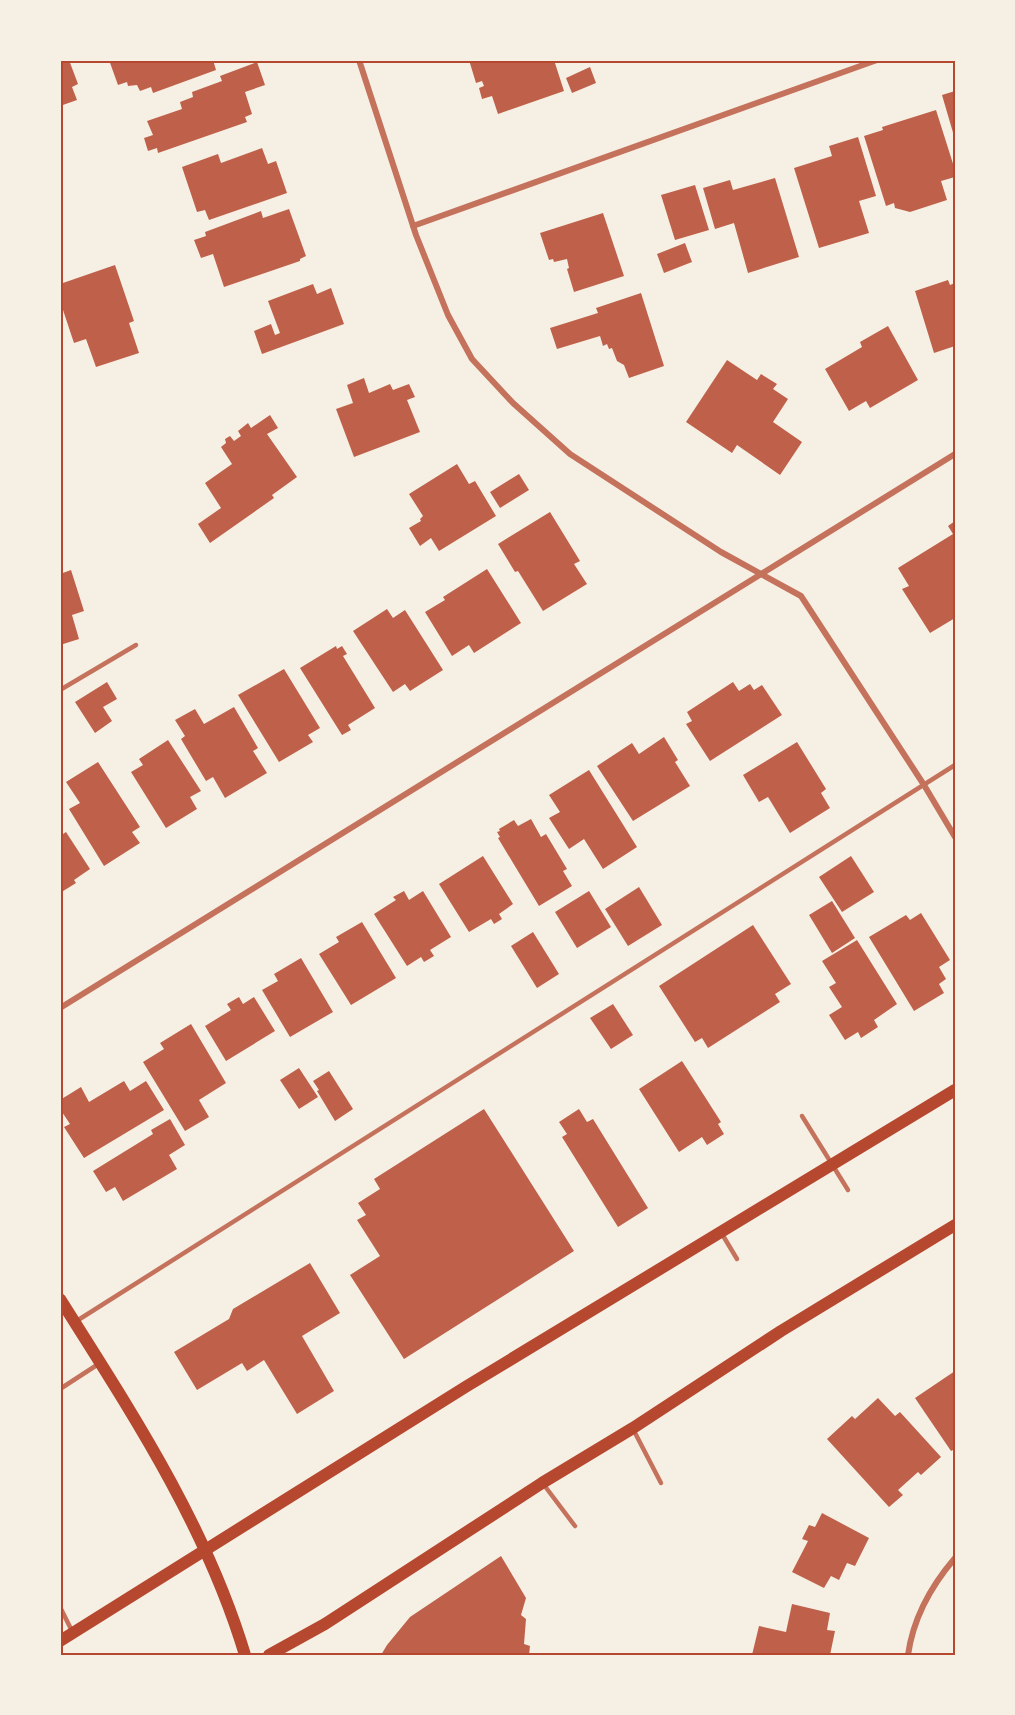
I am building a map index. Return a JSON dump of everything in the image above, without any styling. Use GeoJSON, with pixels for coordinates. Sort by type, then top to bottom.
{"type":"FeatureCollection","features":[{"type":"Feature","properties":{"kind":"main road"},"geometry":{"type":"LineString","coordinates":[[60,1641],[467,1386],[832,1164],[954,1094]]}},
{"type":"Feature","properties":{"kind":"main road"},"geometry":{"type":"LineString","coordinates":[[269,1655],[325,1624],[781,1331],[955,1225]]}},
{"type":"Feature","properties":{"kind":"main road"},"geometry":{"type":"LineString","coordinates":[[60,1299],[175,1487],[206,1549],[245,1655]]}},
{"type":"Feature","properties":{"kind":"street"},"geometry":{"type":"LineString","coordinates":[[359,60],[413,226],[448,315],[472,359],[513,403],[570,454],[721,552],[801,596],[924,784],[955,837]]}},
{"type":"Feature","properties":{"kind":"street"},"geometry":{"type":"LineString","coordinates":[[413,226],[877,60]]}},
{"type":"Feature","properties":{"kind":"street"},"geometry":{"type":"LineString","coordinates":[[60,1008],[955,454]]}},
{"type":"Feature","properties":{"kind":"street"},"geometry":{"type":"LineString","coordinates":[[908,1655],[910,1637],[926,1599],[955,1558]]}},
{"type":"Feature","properties":{"kind":"lane"},"geometry":{"type":"LineString","coordinates":[[60,690],[136,645]]}},
{"type":"Feature","properties":{"kind":"lane"},"geometry":{"type":"LineString","coordinates":[[75,1322],[955,765]]}},
{"type":"Feature","properties":{"kind":"lane"},"geometry":{"type":"LineString","coordinates":[[802,1116],[848,1190]]}},
{"type":"Feature","properties":{"kind":"lane"},"geometry":{"type":"LineString","coordinates":[[721,1232],[737,1259]]}},
{"type":"Feature","properties":{"kind":"lane"},"geometry":{"type":"LineString","coordinates":[[60,1389],[100,1363]]}},
{"type":"Feature","properties":{"kind":"lane"},"geometry":{"type":"LineString","coordinates":[[633,1428],[660,1483]]}},
{"type":"Feature","properties":{"kind":"lane"},"geometry":{"type":"LineString","coordinates":[[542,1483],[575,1526]]}},
{"type":"Feature","properties":{"kind":"lane"},"geometry":{"type":"LineString","coordinates":[[60,1607],[73,1633]]}},
{"type":"Feature","properties":{"kind":"building"},"geometry":{"type":"Polygon","coordinates":[[[60,60],[69,60],[78,84],[72,87],[77,100],[60,106],[60,60]]]}},
{"type":"Feature","properties":{"kind":"building"},"geometry":{"type":"Polygon","coordinates":[[[109,60],[213,60],[216,70],[153,93],[151,87],[140,91],[137,85],[128,86],[127,82],[118,85],[109,60]]]}},
{"type":"Feature","properties":{"kind":"building"},"geometry":{"type":"Polygon","coordinates":[[[469,60],[554,60],[564,91],[498,114],[492,96],[482,99],[479,88],[484,86],[482,81],[476,83],[469,60]]]}},
{"type":"Feature","properties":{"kind":"building"},"geometry":{"type":"Polygon","coordinates":[[[257,62],[265,85],[245,92],[252,114],[245,117],[247,122],[158,153],[157,148],[148,151],[144,138],[153,135],[147,121],[182,109],[180,102],[193,97],[192,92],[222,81],[220,76],[257,62]]]}},
{"type":"Feature","properties":{"kind":"building"},"geometry":{"type":"Polygon","coordinates":[[[590,67],[596,83],[572,93],[566,78],[590,67]]]}},
{"type":"Feature","properties":{"kind":"building"},"geometry":{"type":"Polygon","coordinates":[[[955,91],[955,136],[954,136],[942,95],[955,91]]]}},
{"type":"Feature","properties":{"kind":"building"},"geometry":{"type":"Polygon","coordinates":[[[936,110],[955,170],[955,177],[941,181],[947,200],[910,212],[895,208],[894,203],[886,206],[864,136],[883,130],[882,127],[936,110]]]}},
{"type":"Feature","properties":{"kind":"building"},"geometry":{"type":"Polygon","coordinates":[[[858,137],[876,196],[859,201],[869,233],[819,248],[794,168],[832,156],[829,146],[858,137]]]}},
{"type":"Feature","properties":{"kind":"building"},"geometry":{"type":"Polygon","coordinates":[[[262,148],[268,164],[276,161],[287,193],[209,220],[205,210],[197,212],[182,167],[218,154],[221,163],[262,148]]]}},
{"type":"Feature","properties":{"kind":"building"},"geometry":{"type":"Polygon","coordinates":[[[775,178],[799,257],[748,273],[734,223],[715,229],[703,188],[730,180],[733,190],[775,178]]]}},
{"type":"Feature","properties":{"kind":"building"},"geometry":{"type":"Polygon","coordinates":[[[695,185],[709,230],[675,240],[661,195],[695,185]]]}},
{"type":"Feature","properties":{"kind":"building"},"geometry":{"type":"Polygon","coordinates":[[[289,209],[306,256],[300,261],[224,287],[213,254],[201,258],[194,240],[206,236],[205,232],[261,211],[263,218],[289,209]]]}},
{"type":"Feature","properties":{"kind":"building"},"geometry":{"type":"Polygon","coordinates":[[[603,213],[624,276],[574,292],[567,269],[569,268],[567,259],[554,262],[553,259],[549,260],[540,233],[603,213]]]}},
{"type":"Feature","properties":{"kind":"building"},"geometry":{"type":"Polygon","coordinates":[[[685,243],[692,262],[664,273],[657,254],[685,243]]]}},
{"type":"Feature","properties":{"kind":"building"},"geometry":{"type":"Polygon","coordinates":[[[115,265],[134,321],[129,323],[139,353],[96,367],[86,339],[74,343],[60,301],[60,284],[115,265]]]}},
{"type":"Feature","properties":{"kind":"building"},"geometry":{"type":"Polygon","coordinates":[[[948,280],[950,285],[955,283],[955,346],[934,353],[915,291],[948,280]]]}},
{"type":"Feature","properties":{"kind":"building"},"geometry":{"type":"Polygon","coordinates":[[[313,284],[317,294],[331,288],[344,324],[262,354],[254,331],[271,324],[275,335],[280,333],[268,301],[313,284]]]}},
{"type":"Feature","properties":{"kind":"building"},"geometry":{"type":"Polygon","coordinates":[[[641,293],[664,366],[629,378],[624,365],[617,361],[612,348],[609,349],[607,344],[603,346],[600,336],[557,349],[550,328],[598,313],[596,308],[641,293]]]}},
{"type":"Feature","properties":{"kind":"building"},"geometry":{"type":"Polygon","coordinates":[[[888,326],[918,380],[870,408],[866,401],[849,411],[825,369],[862,347],[860,342],[888,326]]]}},
{"type":"Feature","properties":{"kind":"building"},"geometry":{"type":"Polygon","coordinates":[[[727,360],[757,380],[761,374],[777,384],[773,389],[788,399],[773,422],[802,442],[780,475],[737,445],[732,453],[686,422],[727,360]]]}},
{"type":"Feature","properties":{"kind":"building"},"geometry":{"type":"Polygon","coordinates":[[[364,378],[369,393],[390,384],[393,390],[409,384],[415,397],[407,400],[420,432],[354,457],[336,409],[353,403],[347,385],[364,378]]]}},
{"type":"Feature","properties":{"kind":"building"},"geometry":{"type":"Polygon","coordinates":[[[270,415],[278,428],[267,434],[297,477],[272,495],[274,498],[210,543],[198,524],[221,508],[205,483],[232,464],[221,447],[226,443],[225,439],[230,436],[234,441],[241,436],[238,431],[248,423],[251,428],[270,415]]]}},
{"type":"Feature","properties":{"kind":"building"},"geometry":{"type":"Polygon","coordinates":[[[457,464],[469,484],[475,481],[496,516],[439,551],[431,538],[420,546],[409,528],[421,521],[423,516],[409,494],[457,464]]]}},
{"type":"Feature","properties":{"kind":"building"},"geometry":{"type":"Polygon","coordinates":[[[519,474],[529,490],[500,508],[490,492],[519,474]]]}},
{"type":"Feature","properties":{"kind":"building"},"geometry":{"type":"Polygon","coordinates":[[[550,512],[580,561],[574,564],[587,584],[543,611],[498,544],[550,512]]]}},
{"type":"Feature","properties":{"kind":"building"},"geometry":{"type":"Polygon","coordinates":[[[955,521],[955,618],[930,633],[902,589],[909,586],[898,568],[953,534],[948,526],[955,521]]]}},
{"type":"Feature","properties":{"kind":"building"},"geometry":{"type":"Polygon","coordinates":[[[487,569],[521,623],[474,653],[469,645],[452,656],[425,612],[445,600],[443,597],[487,569]]]}},
{"type":"Feature","properties":{"kind":"building"},"geometry":{"type":"Polygon","coordinates":[[[71,570],[84,611],[72,615],[79,639],[60,645],[60,574],[71,570]]]}},
{"type":"Feature","properties":{"kind":"building"},"geometry":{"type":"Polygon","coordinates":[[[387,609],[393,618],[405,610],[443,670],[410,691],[405,684],[393,692],[353,631],[387,609]]]}},
{"type":"Feature","properties":{"kind":"building"},"geometry":{"type":"Polygon","coordinates":[[[336,646],[337,649],[342,646],[347,654],[343,656],[375,708],[348,725],[351,730],[342,735],[300,668],[336,646]]]}},
{"type":"Feature","properties":{"kind":"building"},"geometry":{"type":"Polygon","coordinates":[[[284,669],[320,728],[308,735],[313,742],[279,762],[238,695],[284,669]]]}},
{"type":"Feature","properties":{"kind":"building"},"geometry":{"type":"Polygon","coordinates":[[[107,682],[117,699],[103,707],[112,721],[95,733],[75,702],[107,682]]]}},
{"type":"Feature","properties":{"kind":"building"},"geometry":{"type":"Polygon","coordinates":[[[733,682],[739,691],[750,684],[754,690],[762,685],[782,715],[710,761],[686,724],[692,721],[687,712],[733,682]]]}},
{"type":"Feature","properties":{"kind":"building"},"geometry":{"type":"Polygon","coordinates":[[[234,707],[258,748],[253,751],[267,773],[225,798],[213,777],[206,781],[181,739],[185,736],[175,720],[195,709],[204,724],[234,707]]]}},
{"type":"Feature","properties":{"kind":"building"},"geometry":{"type":"Polygon","coordinates":[[[664,737],[678,760],[675,762],[690,786],[633,821],[597,766],[632,743],[639,754],[664,737]]]}},
{"type":"Feature","properties":{"kind":"building"},"geometry":{"type":"Polygon","coordinates":[[[168,740],[201,791],[190,797],[197,809],[166,828],[131,772],[143,765],[139,759],[168,740]]]}},
{"type":"Feature","properties":{"kind":"building"},"geometry":{"type":"Polygon","coordinates":[[[797,742],[826,789],[821,793],[830,808],[790,833],[768,797],[759,802],[743,775],[797,742]]]}},
{"type":"Feature","properties":{"kind":"building"},"geometry":{"type":"Polygon","coordinates":[[[98,762],[140,827],[132,832],[140,843],[104,866],[69,809],[80,803],[66,782],[98,762]]]}},
{"type":"Feature","properties":{"kind":"building"},"geometry":{"type":"Polygon","coordinates":[[[589,770],[637,847],[603,869],[584,839],[569,849],[549,818],[560,812],[549,795],[589,770]]]}},
{"type":"Feature","properties":{"kind":"building"},"geometry":{"type":"Polygon","coordinates":[[[531,819],[541,837],[546,834],[567,869],[563,871],[572,886],[539,906],[498,838],[500,837],[497,832],[514,820],[518,826],[531,819]]]}},
{"type":"Feature","properties":{"kind":"building"},"geometry":{"type":"Polygon","coordinates":[[[66,832],[90,869],[74,880],[76,883],[60,893],[60,836],[66,832]]]}},
{"type":"Feature","properties":{"kind":"building"},"geometry":{"type":"Polygon","coordinates":[[[483,856],[513,904],[499,914],[502,919],[494,924],[491,919],[469,932],[439,884],[483,856]]]}},
{"type":"Feature","properties":{"kind":"building"},"geometry":{"type":"Polygon","coordinates":[[[851,856],[874,892],[842,912],[819,877],[851,856]]]}},
{"type":"Feature","properties":{"kind":"building"},"geometry":{"type":"Polygon","coordinates":[[[639,887],[662,925],[628,946],[605,909],[639,887]]]}},
{"type":"Feature","properties":{"kind":"building"},"geometry":{"type":"Polygon","coordinates":[[[404,891],[409,900],[423,891],[451,937],[430,950],[434,956],[424,962],[421,957],[407,966],[374,914],[396,900],[393,897],[404,891]]]}},
{"type":"Feature","properties":{"kind":"building"},"geometry":{"type":"Polygon","coordinates":[[[589,891],[611,927],[577,948],[555,912],[589,891]]]}},
{"type":"Feature","properties":{"kind":"building"},"geometry":{"type":"Polygon","coordinates":[[[832,901],[855,938],[832,953],[809,915],[832,901]]]}},
{"type":"Feature","properties":{"kind":"building"},"geometry":{"type":"Polygon","coordinates":[[[921,913],[950,960],[939,967],[946,979],[939,984],[944,993],[914,1011],[869,937],[906,915],[910,920],[921,913]]]}},
{"type":"Feature","properties":{"kind":"building"},"geometry":{"type":"Polygon","coordinates":[[[362,922],[396,978],[351,1005],[319,954],[339,942],[336,937],[362,922]]]}},
{"type":"Feature","properties":{"kind":"building"},"geometry":{"type":"Polygon","coordinates":[[[753,925],[791,984],[775,994],[780,1002],[708,1048],[702,1038],[695,1042],[659,986],[753,925]]]}},
{"type":"Feature","properties":{"kind":"building"},"geometry":{"type":"Polygon","coordinates":[[[533,932],[559,974],[537,988],[511,946],[533,932]]]}},
{"type":"Feature","properties":{"kind":"building"},"geometry":{"type":"Polygon","coordinates":[[[857,940],[897,1004],[874,1020],[878,1027],[861,1038],[858,1032],[845,1040],[829,1015],[842,1007],[829,987],[836,983],[822,961],[857,940]]]}},
{"type":"Feature","properties":{"kind":"building"},"geometry":{"type":"Polygon","coordinates":[[[301,958],[333,1012],[290,1037],[262,990],[278,981],[274,974],[301,958]]]}},
{"type":"Feature","properties":{"kind":"building"},"geometry":{"type":"Polygon","coordinates":[[[239,997],[243,1004],[254,997],[275,1031],[226,1061],[205,1026],[231,1010],[227,1004],[239,997]]]}},
{"type":"Feature","properties":{"kind":"building"},"geometry":{"type":"Polygon","coordinates":[[[613,1004],[633,1035],[611,1049],[590,1018],[613,1004]]]}},
{"type":"Feature","properties":{"kind":"building"},"geometry":{"type":"Polygon","coordinates":[[[191,1024],[226,1083],[199,1100],[209,1117],[185,1131],[143,1062],[164,1049],[160,1043],[191,1024]]]}},
{"type":"Feature","properties":{"kind":"building"},"geometry":{"type":"Polygon","coordinates":[[[682,1061],[721,1122],[718,1124],[724,1134],[707,1145],[702,1137],[679,1152],[639,1089],[682,1061]]]}},
{"type":"Feature","properties":{"kind":"building"},"geometry":{"type":"Polygon","coordinates":[[[299,1068],[318,1097],[299,1109],[280,1080],[299,1068]]]}},
{"type":"Feature","properties":{"kind":"building"},"geometry":{"type":"Polygon","coordinates":[[[329,1071],[353,1109],[335,1121],[313,1081],[329,1071]]]}},
{"type":"Feature","properties":{"kind":"building"},"geometry":{"type":"Polygon","coordinates":[[[124,1081],[130,1091],[146,1081],[164,1110],[84,1158],[64,1127],[70,1124],[60,1109],[60,1100],[81,1087],[89,1102],[124,1081]]]}},
{"type":"Feature","properties":{"kind":"building"},"geometry":{"type":"Polygon","coordinates":[[[484,1109],[574,1251],[404,1359],[350,1275],[380,1256],[357,1220],[366,1215],[358,1203],[380,1189],[374,1179],[484,1109]]]}},
{"type":"Feature","properties":{"kind":"building"},"geometry":{"type":"Polygon","coordinates":[[[579,1109],[587,1122],[593,1119],[648,1208],[618,1227],[562,1137],[567,1134],[559,1122],[579,1109]]]}},
{"type":"Feature","properties":{"kind":"building"},"geometry":{"type":"Polygon","coordinates":[[[170,1119],[185,1145],[169,1155],[177,1169],[123,1201],[115,1187],[106,1192],[93,1171],[153,1134],[151,1130],[170,1119]]]}},
{"type":"Feature","properties":{"kind":"building"},"geometry":{"type":"Polygon","coordinates":[[[310,1263],[340,1313],[302,1336],[334,1391],[297,1414],[264,1360],[247,1371],[242,1363],[197,1390],[174,1352],[229,1319],[233,1309],[310,1263]]]}},
{"type":"Feature","properties":{"kind":"building"},"geometry":{"type":"Polygon","coordinates":[[[955,1371],[955,1449],[951,1451],[915,1398],[955,1371]]]}},
{"type":"Feature","properties":{"kind":"building"},"geometry":{"type":"Polygon","coordinates":[[[878,1398],[895,1416],[900,1412],[941,1457],[921,1475],[918,1472],[898,1490],[903,1495],[889,1507],[827,1439],[852,1416],[855,1419],[878,1398]]]}},
{"type":"Feature","properties":{"kind":"building"},"geometry":{"type":"Polygon","coordinates":[[[822,1513],[869,1538],[855,1566],[847,1563],[839,1580],[831,1576],[824,1588],[792,1572],[808,1541],[802,1539],[809,1525],[815,1527],[822,1513]]]}},
{"type":"Feature","properties":{"kind":"building"},"geometry":{"type":"Polygon","coordinates":[[[501,1556],[526,1598],[521,1615],[526,1619],[524,1644],[530,1646],[529,1655],[381,1655],[410,1617],[501,1556]]]}},
{"type":"Feature","properties":{"kind":"building"},"geometry":{"type":"Polygon","coordinates":[[[792,1604],[830,1613],[827,1630],[835,1631],[830,1655],[752,1655],[759,1626],[786,1632],[792,1604]]]}}]}
